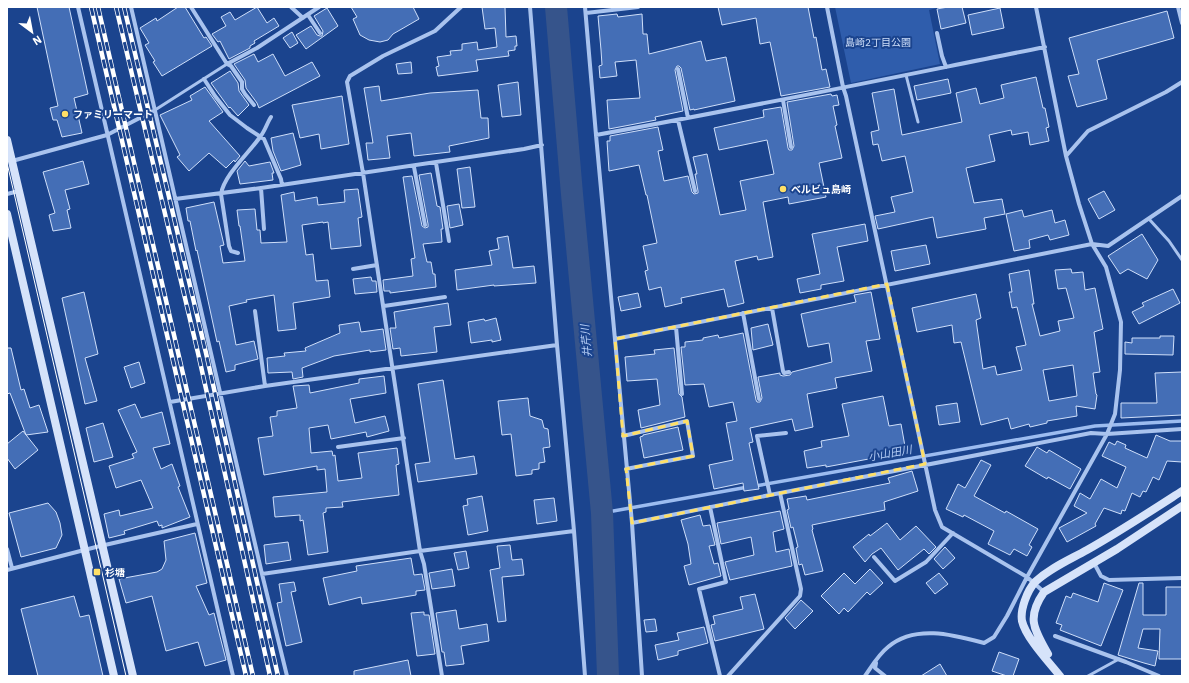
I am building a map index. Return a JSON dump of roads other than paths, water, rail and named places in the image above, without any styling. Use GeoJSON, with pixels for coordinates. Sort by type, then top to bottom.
{"type":"FeatureCollection","features":[{"type":"Feature","properties":{"kind":"street"},"geometry":{"type":"LineString","coordinates":[[78,7],[233,676]]}},
{"type":"Feature","properties":{"kind":"street"},"geometry":{"type":"LineString","coordinates":[[131,7],[287,676]]}},
{"type":"Feature","properties":{"kind":"street"},"geometry":{"type":"LineString","coordinates":[[191,7],[227,64],[231,66],[242,82],[242,89],[254,105]]}},
{"type":"Feature","properties":{"kind":"street"},"geometry":{"type":"LineString","coordinates":[[291,7],[303,18]]}},
{"type":"Feature","properties":{"kind":"street"},"geometry":{"type":"LineString","coordinates":[[227,64],[257,48],[319,7]]}},
{"type":"Feature","properties":{"kind":"street"},"geometry":{"type":"LineString","coordinates":[[442,676],[424,564],[420,550],[384,306],[347,82],[350,76],[383,56],[435,31],[461,7]]}},
{"type":"Feature","properties":{"kind":"street"},"geometry":{"type":"LineString","coordinates":[[530,7],[585,676]]}},
{"type":"Feature","properties":{"kind":"street"},"geometry":{"type":"LineString","coordinates":[[585,7],[632,524],[642,676]]}},
{"type":"Feature","properties":{"kind":"street"},"geometry":{"type":"LineString","coordinates":[[586,13],[638,7]]}},
{"type":"Feature","properties":{"kind":"street"},"geometry":{"type":"LineString","coordinates":[[827,7],[925,464],[936,510],[942,527],[1027,577],[1044,592]]}},
{"type":"Feature","properties":{"kind":"street"},"geometry":{"type":"LineString","coordinates":[[865,676],[876,660],[887,648],[899,639],[916,634],[939,632],[984,643],[994,637],[1107,434],[1115,414],[1120,370],[1121,322],[1106,267],[1092,244],[1066,156],[1036,7]]}},
{"type":"Feature","properties":{"kind":"street"},"geometry":{"type":"LineString","coordinates":[[1178,7],[1182,23]]}},
{"type":"Feature","properties":{"kind":"street"},"geometry":{"type":"LineString","coordinates":[[308,14],[320,33]]}},
{"type":"Feature","properties":{"kind":"street"},"geometry":{"type":"LineString","coordinates":[[937,33],[946,67]]}},
{"type":"Feature","properties":{"kind":"street"},"geometry":{"type":"LineString","coordinates":[[596,135],[783,100],[1045,47]]}},
{"type":"Feature","properties":{"kind":"street"},"geometry":{"type":"LineString","coordinates":[[678,69],[688,118]]}},
{"type":"Feature","properties":{"kind":"street"},"geometry":{"type":"LineString","coordinates":[[204,79],[230,115],[264,139],[282,185]]}},
{"type":"Feature","properties":{"kind":"street"},"geometry":{"type":"LineString","coordinates":[[1066,156],[1088,131],[1166,92],[1182,82]]}},
{"type":"Feature","properties":{"kind":"street"},"geometry":{"type":"LineString","coordinates":[[783,100],[791,147]]}},
{"type":"Feature","properties":{"kind":"street"},"geometry":{"type":"LineString","coordinates":[[12,161],[107,135],[155,110]]}},
{"type":"Feature","properties":{"kind":"street"},"geometry":{"type":"LineString","coordinates":[[238,253],[231,251],[229,246],[221,194],[222,188],[235,168],[261,136],[271,117]]}},
{"type":"Feature","properties":{"kind":"street"},"geometry":{"type":"LineString","coordinates":[[678,120],[695,191]]}},
{"type":"Feature","properties":{"kind":"street"},"geometry":{"type":"LineString","coordinates":[[7,140],[133,676]]}},
{"type":"Feature","properties":{"kind":"street"},"geometry":{"type":"LineString","coordinates":[[176,199],[414,167],[542,145]]}},
{"type":"Feature","properties":{"kind":"street"},"geometry":{"type":"LineString","coordinates":[[436,163],[449,240]]}},
{"type":"Feature","properties":{"kind":"street"},"geometry":{"type":"LineString","coordinates":[[414,167],[425,225]]}},
{"type":"Feature","properties":{"kind":"street"},"geometry":{"type":"LineString","coordinates":[[261,188],[264,229]]}},
{"type":"Feature","properties":{"kind":"street"},"geometry":{"type":"LineString","coordinates":[[7,194],[19,191]]}},
{"type":"Feature","properties":{"kind":"street"},"geometry":{"type":"LineString","coordinates":[[615,339],[1092,244],[1108,246],[1182,196]]}},
{"type":"Feature","properties":{"kind":"street"},"geometry":{"type":"LineString","coordinates":[[7,214],[114,676]]}},
{"type":"Feature","properties":{"kind":"street"},"geometry":{"type":"LineString","coordinates":[[353,269],[377,265]]}},
{"type":"Feature","properties":{"kind":"street"},"geometry":{"type":"LineString","coordinates":[[384,306],[445,297]]}},
{"type":"Feature","properties":{"kind":"street"},"geometry":{"type":"LineString","coordinates":[[772,308],[783,371],[784,373],[789,372]]}},
{"type":"Feature","properties":{"kind":"street"},"geometry":{"type":"LineString","coordinates":[[255,311],[265,386]]}},
{"type":"Feature","properties":{"kind":"street"},"geometry":{"type":"LineString","coordinates":[[743,313],[759,399]]}},
{"type":"Feature","properties":{"kind":"street"},"geometry":{"type":"LineString","coordinates":[[676,327],[682,394]]}},
{"type":"Feature","properties":{"kind":"street"},"geometry":{"type":"LineString","coordinates":[[170,402],[265,386],[557,345]]}},
{"type":"Feature","properties":{"kind":"street"},"geometry":{"type":"LineString","coordinates":[[623,436],[687,421],[693,456],[626,469]]}},
{"type":"Feature","properties":{"kind":"street"},"geometry":{"type":"LineString","coordinates":[[632,524],[925,464],[1091,433],[1107,434],[1182,429]]}},
{"type":"Feature","properties":{"kind":"street"},"geometry":{"type":"LineString","coordinates":[[770,495],[757,436],[786,433]]}},
{"type":"Feature","properties":{"kind":"street"},"geometry":{"type":"LineString","coordinates":[[338,447],[404,438]]}},
{"type":"Feature","properties":{"kind":"street"},"geometry":{"type":"LineString","coordinates":[[1182,491],[1100,543],[1056,566],[1035,583],[1028,593],[1023,606],[1022,620],[1026,632],[1060,676],[1034,629],[1036,603],[1044,592],[1077,571],[1093,563],[1182,506]]}},
{"type":"Feature","properties":{"kind":"street"},"geometry":{"type":"LineString","coordinates":[[731,675],[800,596],[802,589],[780,493]]}},
{"type":"Feature","properties":{"kind":"street"},"geometry":{"type":"LineString","coordinates":[[710,507],[726,582],[699,589],[720,676]]}},
{"type":"Feature","properties":{"kind":"street"},"geometry":{"type":"LineString","coordinates":[[7,570],[197,524]]}},
{"type":"Feature","properties":{"kind":"street"},"geometry":{"type":"LineString","coordinates":[[262,574],[420,550],[574,531]]}},
{"type":"Feature","properties":{"kind":"street"},"geometry":{"type":"LineString","coordinates":[[874,557],[895,581],[926,562],[953,533]]}},
{"type":"Feature","properties":{"kind":"street"},"geometry":{"type":"LineString","coordinates":[[7,549],[12,568]]}},
{"type":"Feature","properties":{"kind":"street"},"geometry":{"type":"LineString","coordinates":[[1093,563],[1102,576],[1109,580],[1182,578]]}},
{"type":"Feature","properties":{"kind":"street"},"geometry":{"type":"LineString","coordinates":[[1055,636],[1119,659],[1159,676]]}},
{"type":"Feature","properties":{"kind":"street"},"geometry":{"type":"LineString","coordinates":[[876,660],[875,668],[885,676]]}},
{"type":"Feature","properties":{"kind":"lane"},"geometry":{"type":"LineString","coordinates":[[155,110],[227,64]]}},
{"type":"Feature","properties":{"kind":"lane"},"geometry":{"type":"LineString","coordinates":[[906,75],[918,122]]}},
{"type":"Feature","properties":{"kind":"lane"},"geometry":{"type":"LineString","coordinates":[[1149,219],[1169,241],[1182,260]]}},
{"type":"Feature","properties":{"kind":"lane"},"geometry":{"type":"LineString","coordinates":[[1088,676],[1119,659]]}},
{"type":"Feature","properties":{"kind":"waterway","name":"井芹川"},"geometry":{"type":"LineString","coordinates":[[556,7],[602,513],[608,676]]}},
{"type":"Feature","properties":{"kind":"waterway","name":"小山田川"},"geometry":{"type":"LineString","coordinates":[[755,486],[1095,426],[1182,421]]}},
{"type":"Feature","properties":{"kind":"waterway","name":"小山田川"},"geometry":{"type":"LineString","coordinates":[[602,513],[748,487]]}},
{"type":"Feature","properties":{"kind":"tram line"},"geometry":{"type":"LineString","coordinates":[[7,163],[126,676]]}},
{"type":"Feature","properties":{"kind":"railway"},"geometry":{"type":"LineString","coordinates":[[91,7],[246,676]]}},
{"type":"Feature","properties":{"kind":"railway"},"geometry":{"type":"LineString","coordinates":[[98,7],[253,676]]}},
{"type":"Feature","properties":{"kind":"railway"},"geometry":{"type":"LineString","coordinates":[[116,7],[198,353],[270,676]]}},
{"type":"Feature","properties":{"kind":"railway"},"geometry":{"type":"LineString","coordinates":[[124,7],[206,353],[278,676]]}},
{"type":"Feature","properties":{"kind":"place","name":"ファミリーマート"},"geometry":{"type":"Point","coordinates":[65,114]}},
{"type":"Feature","properties":{"kind":"place","name":"ベルビュ島崎"},"geometry":{"type":"Point","coordinates":[783,189]}},
{"type":"Feature","properties":{"kind":"place","name":"杉塘"},"geometry":{"type":"Point","coordinates":[97,572]}},
{"type":"Feature","properties":{"kind":"park label","name":"島崎2丁目公園"},"geometry":{"type":"Point","coordinates":[878,42]}}]}
